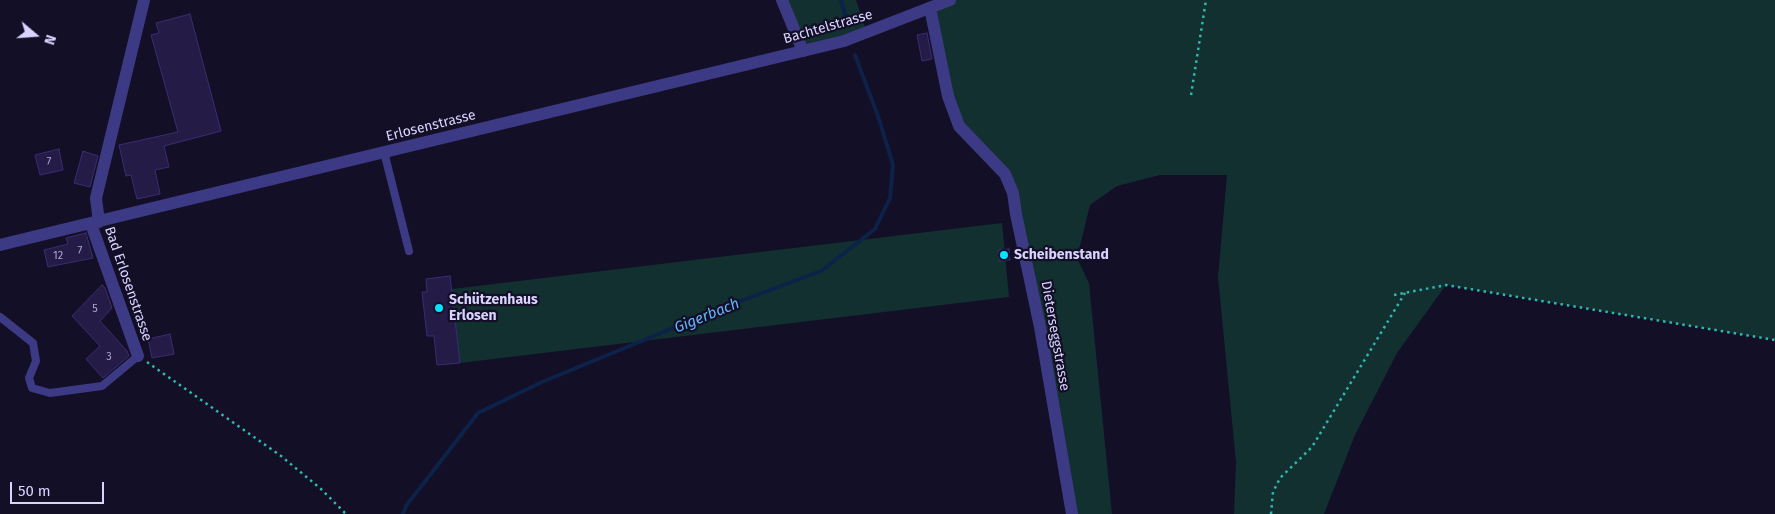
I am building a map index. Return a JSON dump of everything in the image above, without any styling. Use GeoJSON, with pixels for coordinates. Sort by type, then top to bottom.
{"type":"FeatureCollection","features":[{"type":"Feature","properties":{"kind":"street"},"geometry":{"type":"LineString","coordinates":[[95,223],[96,198],[144,0]]}},
{"type":"Feature","properties":{"kind":"street"},"geometry":{"type":"LineString","coordinates":[[782,0],[803,51]]}},
{"type":"Feature","properties":{"kind":"street","name":"Bachtelstrasse"},"geometry":{"type":"LineString","coordinates":[[769,59],[867,33],[950,0]]}},
{"type":"Feature","properties":{"kind":"street","name":"Dieterseggstrasse"},"geometry":{"type":"LineString","coordinates":[[930,8],[948,96],[959,126],[1004,174],[1013,194],[1040,327],[1072,514]]}},
{"type":"Feature","properties":{"kind":"street","name":"Erlosenstrasse"},"geometry":{"type":"LineString","coordinates":[[0,245],[769,59]]}},
{"type":"Feature","properties":{"kind":"street","name":"Bad Erlosenstrasse"},"geometry":{"type":"LineString","coordinates":[[95,223],[138,356]]}},
{"type":"Feature","properties":{"kind":"lane"},"geometry":{"type":"LineString","coordinates":[[384,152],[409,251]]}},
{"type":"Feature","properties":{"kind":"lane","name":"Bad Erlosenstrasse"},"geometry":{"type":"LineString","coordinates":[[0,317],[33,343],[36,361],[29,378],[32,388],[50,393],[102,386],[138,356]]}},
{"type":"Feature","properties":{"kind":"path"},"geometry":{"type":"LineString","coordinates":[[1190,95],[1206,0]]}},
{"type":"Feature","properties":{"kind":"path"},"geometry":{"type":"LineString","coordinates":[[1394,295],[1446,285],[1775,340]]}},
{"type":"Feature","properties":{"kind":"path"},"geometry":{"type":"LineString","coordinates":[[1271,514],[1273,492],[1280,478],[1312,447],[1405,293]]}},
{"type":"Feature","properties":{"kind":"path"},"geometry":{"type":"LineString","coordinates":[[138,356],[281,456],[322,489],[346,514]]}},
{"type":"Feature","properties":{"kind":"green space"},"geometry":{"type":"Polygon","coordinates":[[[782,0],[856,0],[867,33],[803,51],[782,0]]]}},
{"type":"Feature","properties":{"kind":"green space"},"geometry":{"type":"Polygon","coordinates":[[[950,0],[1775,0],[1775,340],[1446,285],[1397,353],[1355,435],[1324,514],[1234,514],[1236,462],[1218,277],[1227,175],[1160,175],[1117,186],[1090,205],[1077,258],[1089,283],[1112,514],[1072,514],[1013,193],[959,126],[930,8],[950,0]]]}},
{"type":"Feature","properties":{"kind":"green space"},"geometry":{"type":"Polygon","coordinates":[[[1002,223],[1009,297],[460,363],[452,289],[1002,223]]]}},
{"type":"Feature","properties":{"kind":"building"},"geometry":{"type":"Polygon","coordinates":[[[190,14],[221,131],[164,146],[169,167],[155,170],[160,194],[137,199],[131,175],[126,176],[119,145],[178,132],[151,35],[159,33],[156,23],[190,14]]]}},
{"type":"Feature","properties":{"kind":"building"},"geometry":{"type":"Polygon","coordinates":[[[927,33],[932,59],[922,61],[917,35],[927,33]]]}},
{"type":"Feature","properties":{"kind":"building"},"geometry":{"type":"Polygon","coordinates":[[[59,149],[63,170],[40,175],[35,155],[59,149]]]}},
{"type":"Feature","properties":{"kind":"building"},"geometry":{"type":"Polygon","coordinates":[[[83,151],[98,156],[90,187],[74,183],[83,151]]]}},
{"type":"Feature","properties":{"kind":"building"},"geometry":{"type":"Polygon","coordinates":[[[86,233],[93,258],[48,267],[44,250],[68,244],[66,238],[86,233]]]}},
{"type":"Feature","properties":{"kind":"building"},"geometry":{"type":"Polygon","coordinates":[[[1009,249],[1010,260],[999,261],[998,250],[1009,249]]]}},
{"type":"Feature","properties":{"kind":"building","name":"Schützenhaus Erlosen"},"geometry":{"type":"Polygon","coordinates":[[[450,276],[460,363],[437,365],[434,336],[427,336],[422,292],[427,292],[426,279],[450,276]]]}},
{"type":"Feature","properties":{"kind":"building"},"geometry":{"type":"Polygon","coordinates":[[[102,285],[105,288],[112,308],[100,321],[127,351],[129,356],[103,378],[86,359],[100,346],[72,316],[102,285]]]}},
{"type":"Feature","properties":{"kind":"building"},"geometry":{"type":"Polygon","coordinates":[[[170,334],[174,354],[152,358],[148,339],[170,334]]]}},
{"type":"Feature","properties":{"kind":"waterway","name":"Gigerbach"},"geometry":{"type":"LineString","coordinates":[[841,0],[847,22]]}},
{"type":"Feature","properties":{"kind":"waterway","name":"Gigerbach"},"geometry":{"type":"LineString","coordinates":[[403,514],[406,506],[478,413],[542,382],[722,308],[821,271],[875,229],[890,198],[893,165],[879,119],[855,55]]}},
{"type":"Feature","properties":{"kind":"place","name":"Scheibenstand"},"geometry":{"type":"Point","coordinates":[1004,255]}},
{"type":"Feature","properties":{"kind":"place","name":"Schützenhaus Erlosen"},"geometry":{"type":"Point","coordinates":[439,308]}}]}
